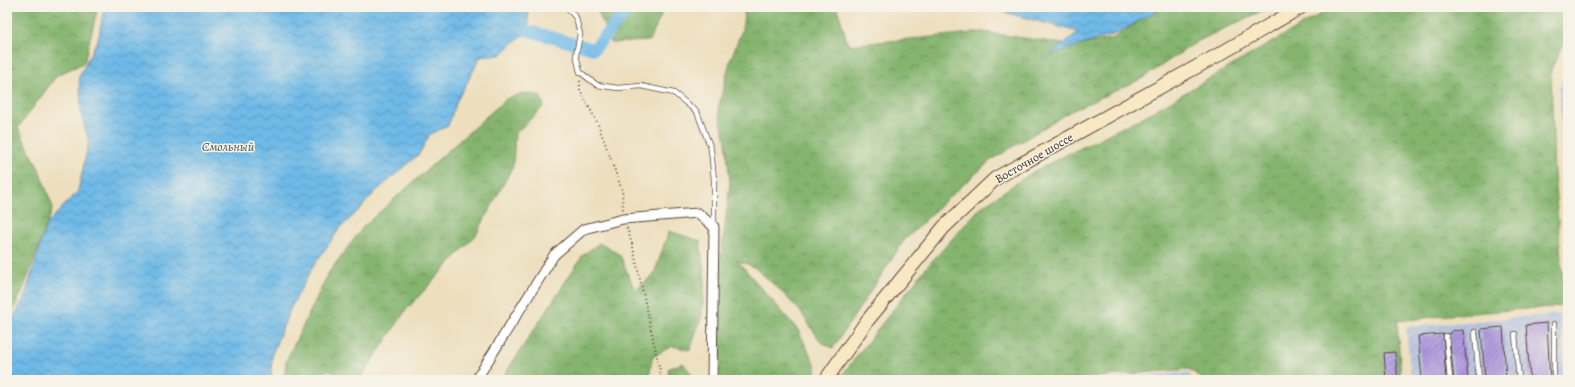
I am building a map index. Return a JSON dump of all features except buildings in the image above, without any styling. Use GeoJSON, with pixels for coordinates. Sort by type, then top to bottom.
{"type":"FeatureCollection","features":[{"type":"Feature","properties":{"kind":"main road","name":"Восточное шоссе"},"geometry":{"type":"LineString","coordinates":[[827,380],[867,321],[944,227],[996,178],[1218,55],[1301,7]]}},
{"type":"Feature","properties":{"kind":"street"},"geometry":{"type":"LineString","coordinates":[[476,380],[554,255],[584,229],[623,219],[698,212],[714,227],[712,380]]}},
{"type":"Feature","properties":{"kind":"lane"},"geometry":{"type":"LineString","coordinates":[[567,7],[576,18],[580,34],[576,55],[580,72],[597,85],[618,88],[641,86],[674,93],[697,112],[711,149],[714,180],[714,227]]}},
{"type":"Feature","properties":{"kind":"lane"},"geometry":{"type":"LineString","coordinates":[[1554,324],[1554,380]]}},
{"type":"Feature","properties":{"kind":"lane"},"geometry":{"type":"LineString","coordinates":[[1475,332],[1479,380]]}},
{"type":"Feature","properties":{"kind":"lane"},"geometry":{"type":"LineString","coordinates":[[1515,334],[1519,380]]}},
{"type":"Feature","properties":{"kind":"lane"},"geometry":{"type":"LineString","coordinates":[[1446,336],[1450,380]]}},
{"type":"Feature","properties":{"kind":"shaded area"},"geometry":{"type":"Polygon","coordinates":[[[1568,66],[1568,195],[1559,90],[1568,66]]]}},
{"type":"Feature","properties":{"kind":"shaded area"},"geometry":{"type":"Polygon","coordinates":[[[1560,314],[1565,380],[1411,380],[1406,327],[1560,314]]]}},
{"type":"Feature","properties":{"kind":"shaded area"},"geometry":{"type":"Polygon","coordinates":[[[1188,372],[1193,380],[1107,380],[1188,372]]]}},
{"type":"Feature","properties":{"kind":"green space"},"geometry":{"type":"Polygon","coordinates":[[[7,7],[98,7],[84,63],[57,75],[18,128],[39,169],[53,208],[22,292],[7,324],[7,7]]]}},
{"type":"Feature","properties":{"kind":"green space"},"geometry":{"type":"Polygon","coordinates":[[[596,7],[665,7],[649,41],[611,43],[596,7]]]}},
{"type":"Feature","properties":{"kind":"green space"},"geometry":{"type":"Polygon","coordinates":[[[745,7],[837,7],[848,45],[983,32],[1077,46],[1114,38],[1151,13],[1169,7],[1270,7],[1198,41],[1143,78],[1069,112],[990,161],[947,199],[903,242],[833,348],[821,342],[800,311],[779,289],[754,267],[737,260],[798,330],[816,366],[815,380],[720,380],[719,272],[730,184],[726,141],[718,109],[730,61],[742,30],[745,7]]]}},
{"type":"Feature","properties":{"kind":"green space"},"geometry":{"type":"Polygon","coordinates":[[[1333,7],[1568,7],[1568,36],[1551,69],[1554,174],[1565,306],[1459,314],[1397,321],[1401,380],[1204,380],[1189,369],[1062,380],[838,380],[925,269],[981,207],[1036,170],[1143,117],[1333,7]]]}},
{"type":"Feature","properties":{"kind":"green space"},"geometry":{"type":"Polygon","coordinates":[[[524,93],[540,95],[544,106],[515,134],[513,166],[476,235],[406,310],[361,378],[347,380],[329,370],[314,380],[284,380],[286,361],[329,272],[364,226],[506,99],[524,93]]]}},
{"type":"Feature","properties":{"kind":"green space"},"geometry":{"type":"Polygon","coordinates":[[[669,231],[700,241],[705,281],[702,316],[690,350],[672,346],[652,357],[649,380],[501,380],[583,255],[599,243],[620,255],[635,291],[654,274],[669,231]]]}},
{"type":"Feature","properties":{"kind":"green space"},"geometry":{"type":"Polygon","coordinates":[[[683,363],[696,380],[669,380],[668,369],[683,363]]]}},
{"type":"Feature","properties":{"kind":"water","name":"Смольный"},"geometry":{"type":"Polygon","coordinates":[[[104,7],[528,7],[529,31],[513,43],[501,55],[480,57],[457,100],[448,126],[430,134],[419,154],[375,192],[339,229],[314,265],[291,307],[272,354],[271,380],[7,380],[7,329],[24,299],[46,225],[78,191],[89,141],[82,118],[79,77],[99,37],[104,7]]]}},
{"type":"Feature","properties":{"kind":"water"},"geometry":{"type":"Polygon","coordinates":[[[986,7],[1163,7],[1116,34],[1050,55],[1078,32],[986,7]]]}},
{"type":"Feature","properties":{"kind":"waterway"},"geometry":{"type":"LineString","coordinates":[[529,31],[594,49],[630,7]]}}]}
